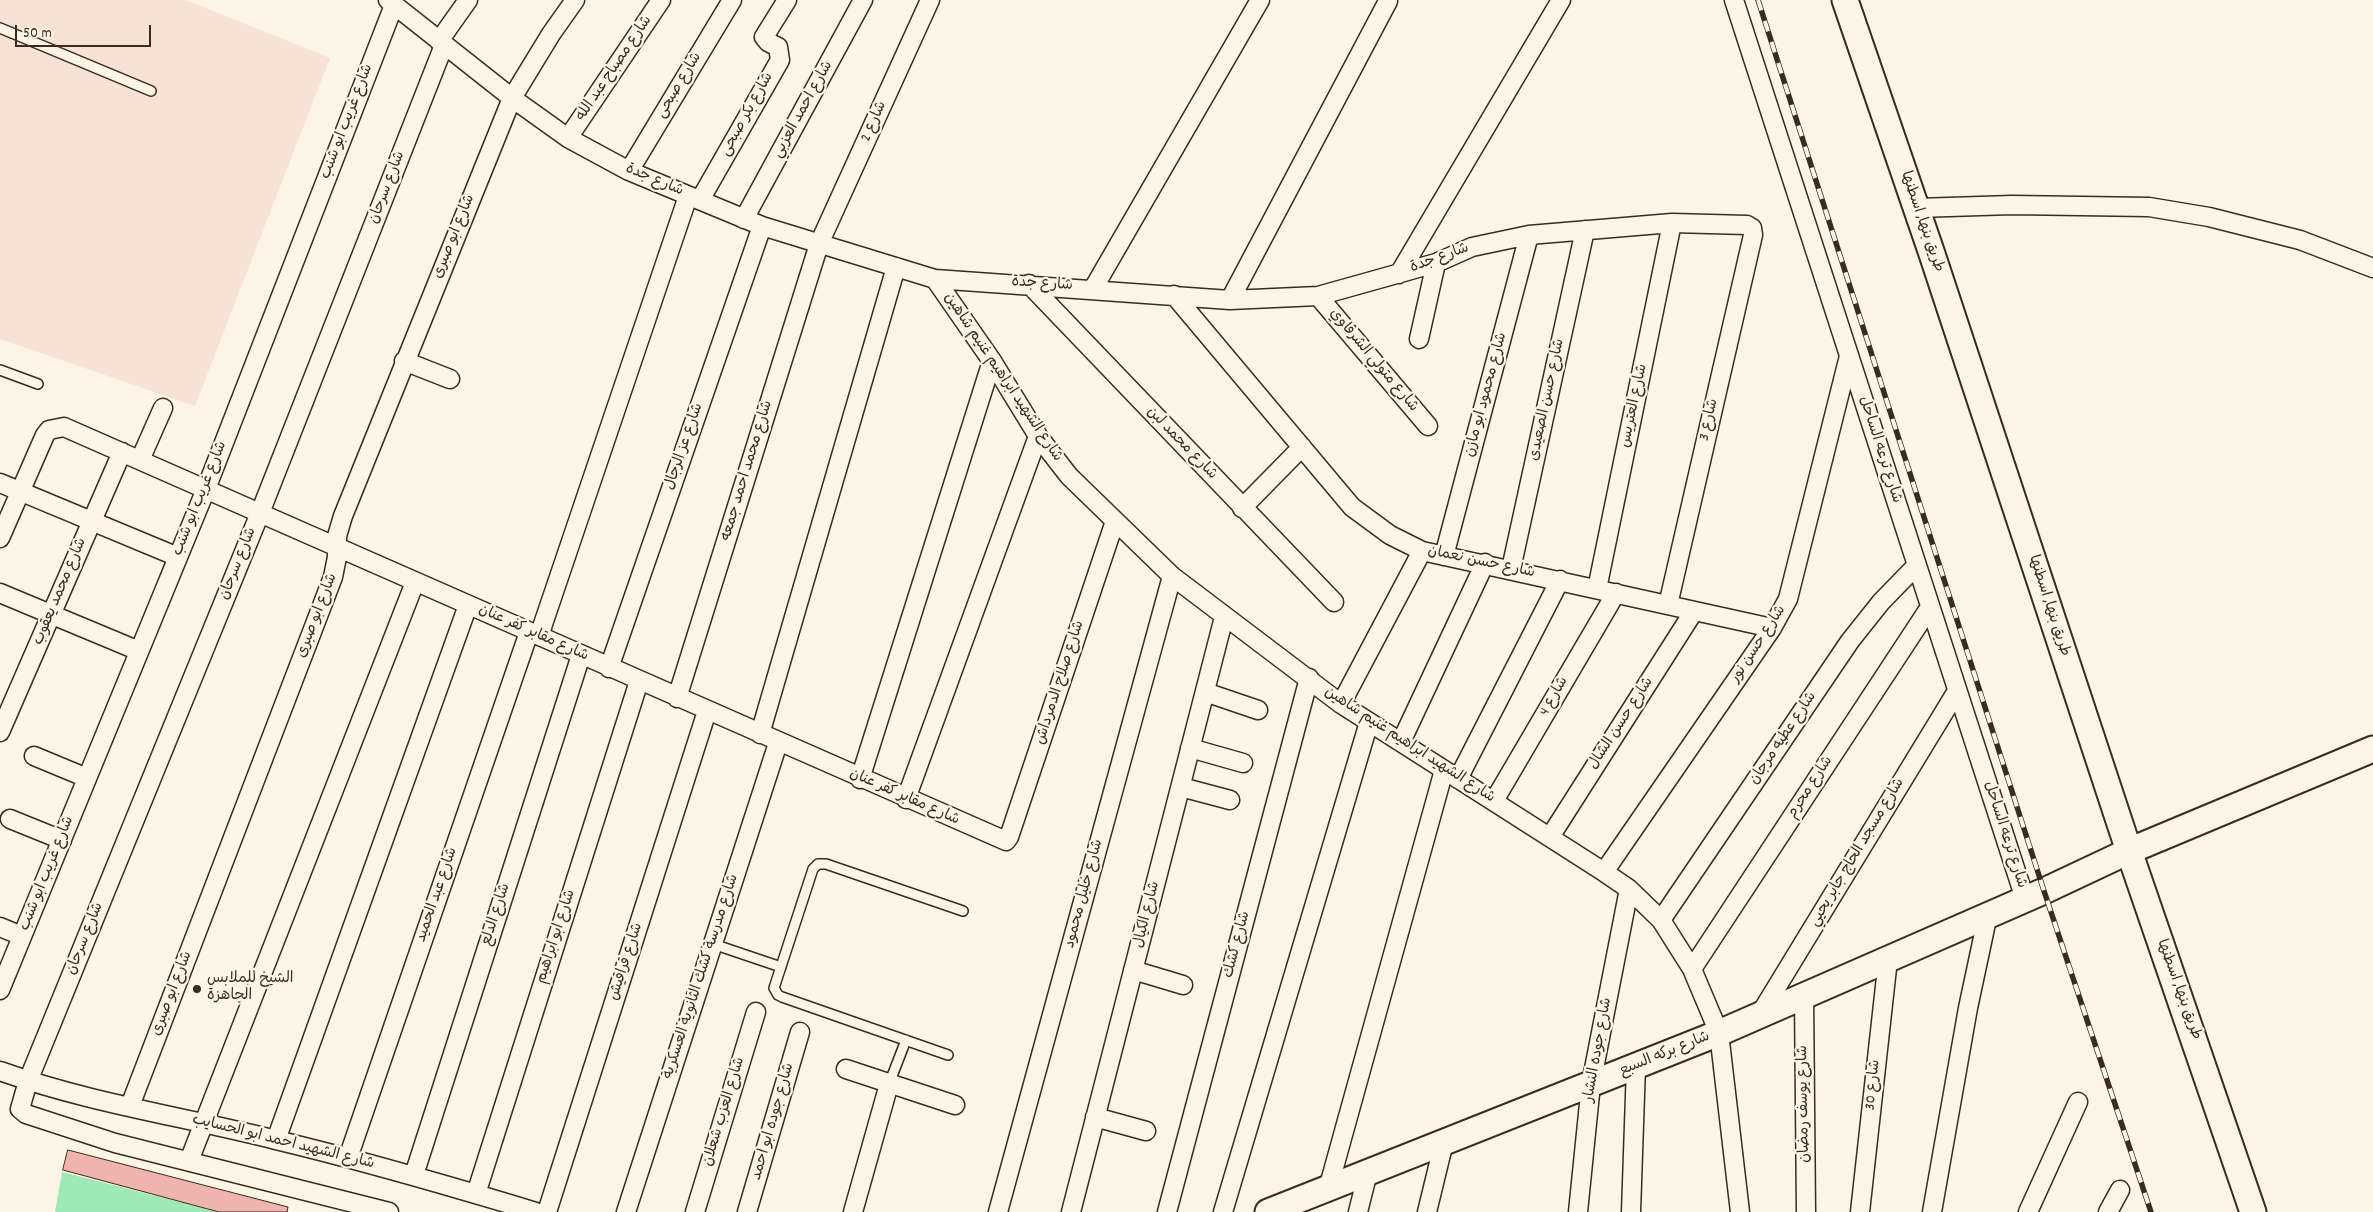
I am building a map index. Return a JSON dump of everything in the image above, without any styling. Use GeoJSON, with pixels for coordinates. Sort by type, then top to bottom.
{"type":"FeatureCollection","features":[{"type":"Feature","properties":{"kind":"main road","name":"طريق بنها, اسطنها"},"geometry":{"type":"LineString","coordinates":[[1845,0],[1917,208],[2120,855],[2254,1212]]}},
{"type":"Feature","properties":{"kind":"main road","name":"شارع بركه السبع"},"geometry":{"type":"LineString","coordinates":[[1268,1212],[1719,1033],[2025,899],[2120,855],[2373,749]]}},
{"type":"Feature","properties":{"kind":"street","name":"شارع سرحان"},"geometry":{"type":"LineString","coordinates":[[28,1081],[260,513],[442,43],[468,0]]}},
{"type":"Feature","properties":{"kind":"street","name":"شارع ابو صبرى"},"geometry":{"type":"LineString","coordinates":[[130,1106],[333,577],[342,516],[512,98],[551,34],[575,0]]}},
{"type":"Feature","properties":{"kind":"street","name":"شارع مصباح عبد الله"},"geometry":{"type":"LineString","coordinates":[[568,138],[661,0]]}},
{"type":"Feature","properties":{"kind":"street","name":"شارع صبحى"},"geometry":{"type":"LineString","coordinates":[[629,171],[732,0]]}},
{"type":"Feature","properties":{"kind":"street","name":"شارع بكر صبحى"},"geometry":{"type":"LineString","coordinates":[[694,198],[780,60],[778,47],[765,40],[765,34],[787,0]]}},
{"type":"Feature","properties":{"kind":"street","name":"شارع احمد العزبي"},"geometry":{"type":"LineString","coordinates":[[744,219],[863,0]]}},
{"type":"Feature","properties":{"kind":"street","name":"شارع 2"},"geometry":{"type":"LineString","coordinates":[[819,244],[930,0]]}},
{"type":"Feature","properties":{"kind":"street"},"geometry":{"type":"LineString","coordinates":[[1094,289],[1260,0]]}},
{"type":"Feature","properties":{"kind":"street"},"geometry":{"type":"LineString","coordinates":[[1399,274],[1561,0]]}},
{"type":"Feature","properties":{"kind":"street","name":"شارع ترعه الساحل"},"geometry":{"type":"LineString","coordinates":[[1734,0],[2025,899]]}},
{"type":"Feature","properties":{"kind":"street"},"geometry":{"type":"LineString","coordinates":[[1230,300],[1388,1]]}},
{"type":"Feature","properties":{"kind":"street","name":"شارع جدة"},"geometry":{"type":"LineString","coordinates":[[391,2],[512,98],[568,138],[629,171],[762,226],[935,279],[1029,284],[1230,300],[1318,296],[1436,263],[1472,248],[1529,235],[1672,223],[1748,225],[1752,228],[1753,235]]}},
{"type":"Feature","properties":{"kind":"street","name":"شارع غريب ابو شنب"},"geometry":{"type":"LineString","coordinates":[[0,990],[206,489],[391,2]]}},
{"type":"Feature","properties":{"kind":"street","name":"شارع عبد الحميد"},"geometry":{"type":"LineString","coordinates":[[348,1158],[534,634],[694,198]]}},
{"type":"Feature","properties":{"kind":"street"},"geometry":{"type":"LineString","coordinates":[[1917,208],[2012,205],[2149,207],[2209,217],[2300,240],[2373,268]]}},
{"type":"Feature","properties":{"kind":"street","name":"شارع العتريس"},"geometry":{"type":"LineString","coordinates":[[1597,589],[1672,223]]}},
{"type":"Feature","properties":{"kind":"street","name":"شارع عز الرجال"},"geometry":{"type":"LineString","coordinates":[[609,668],[762,226]]}},
{"type":"Feature","properties":{"kind":"street","name":"شارع حسن الصعيدى"},"geometry":{"type":"LineString","coordinates":[[1511,569],[1585,230]]}},
{"type":"Feature","properties":{"kind":"street","name":"شارع محمود ابو مازن"},"geometry":{"type":"LineString","coordinates":[[1444,556],[1529,235]]}},
{"type":"Feature","properties":{"kind":"street","name":"شارع 3"},"geometry":{"type":"LineString","coordinates":[[1668,605],[1753,235]]}},
{"type":"Feature","properties":{"kind":"street","name":"شارع محمد احمد جمعه"},"geometry":{"type":"LineString","coordinates":[[677,698],[819,244]]}},
{"type":"Feature","properties":{"kind":"street"},"geometry":{"type":"LineString","coordinates":[[1418,339],[1436,263]]}},
{"type":"Feature","properties":{"kind":"street"},"geometry":{"type":"LineString","coordinates":[[760,734],[896,267]]}},
{"type":"Feature","properties":{"kind":"street","name":"شارع الشهيد ابراهيم غنيم شاهين"},"geometry":{"type":"LineString","coordinates":[[935,279],[992,361],[1038,436],[1069,476],[1172,576],[1342,704],[1604,872],[1629,890],[1661,920],[1692,969],[1719,1033],[1740,1212]]}},
{"type":"Feature","properties":{"kind":"street","name":"شارع محمد لبن"},"geometry":{"type":"LineString","coordinates":[[1029,284],[1334,602]]}},
{"type":"Feature","properties":{"kind":"street","name":"شارع حسن نعمان"},"geometry":{"type":"LineString","coordinates":[[1174,295],[1352,507],[1390,535],[1422,551],[1485,563],[1772,628]]}},
{"type":"Feature","properties":{"kind":"street","name":"شارع متولي الشرقاوي"},"geometry":{"type":"LineString","coordinates":[[1318,296],[1428,426]]}},
{"type":"Feature","properties":{"kind":"street","name":"شارع حسن نور"},"geometry":{"type":"LineString","coordinates":[[1604,872],[1772,628],[1788,599],[1849,356]]}},
{"type":"Feature","properties":{"kind":"street"},"geometry":{"type":"LineString","coordinates":[[860,779],[992,361]]}},
{"type":"Feature","properties":{"kind":"street"},"geometry":{"type":"LineString","coordinates":[[404,362],[450,379]]}},
{"type":"Feature","properties":{"kind":"street"},"geometry":{"type":"LineString","coordinates":[[140,460],[163,408]]}},
{"type":"Feature","properties":{"kind":"street","name":"شارع مقابر كفر عنان"},"geometry":{"type":"LineString","coordinates":[[21,490],[49,430],[64,426],[1003,841]]}},
{"type":"Feature","properties":{"kind":"street"},"geometry":{"type":"LineString","coordinates":[[906,799],[1038,436]]}},
{"type":"Feature","properties":{"kind":"street"},"geometry":{"type":"LineString","coordinates":[[1242,508],[1302,447]]}},
{"type":"Feature","properties":{"kind":"street","name":"شارع محمد يعقوب"},"geometry":{"type":"LineString","coordinates":[[0,732],[122,452]]}},
{"type":"Feature","properties":{"kind":"street"},"geometry":{"type":"LineString","coordinates":[[0,483],[21,490],[178,558]]}},
{"type":"Feature","properties":{"kind":"street"},"geometry":{"type":"LineString","coordinates":[[0,538],[21,490]]}},
{"type":"Feature","properties":{"kind":"street","name":"شارع صلاح الدمرداش"},"geometry":{"type":"LineString","coordinates":[[1003,841],[1010,837],[1115,521]]}},
{"type":"Feature","properties":{"kind":"street"},"geometry":{"type":"LineString","coordinates":[[1342,704],[1422,551]]}},
{"type":"Feature","properties":{"kind":"street"},"geometry":{"type":"LineString","coordinates":[[1401,742],[1485,563]]}},
{"type":"Feature","properties":{"kind":"street","name":"شارع عطيه مرجان"},"geometry":{"type":"LineString","coordinates":[[1661,920],[1850,641],[1881,602],[1917,565]]}},
{"type":"Feature","properties":{"kind":"street","name":"شارع خليل محمود"},"geometry":{"type":"LineString","coordinates":[[998,1212],[1172,576]]}},
{"type":"Feature","properties":{"kind":"street"},"geometry":{"type":"LineString","coordinates":[[1328,1188],[1451,774],[1560,580]]}},
{"type":"Feature","properties":{"kind":"street"},"geometry":{"type":"LineString","coordinates":[[189,1162],[415,582]]}},
{"type":"Feature","properties":{"kind":"street"},"geometry":{"type":"LineString","coordinates":[[0,593],[139,651]]}},
{"type":"Feature","properties":{"kind":"street","name":"شارع 4"},"geometry":{"type":"LineString","coordinates":[[1494,801],[1616,593]]}},
{"type":"Feature","properties":{"kind":"street"},"geometry":{"type":"LineString","coordinates":[[276,1140],[468,605]]}},
{"type":"Feature","properties":{"kind":"street","name":"شارع محرم"},"geometry":{"type":"LineString","coordinates":[[1692,969],[1930,608]]}},
{"type":"Feature","properties":{"kind":"street","name":"شارع حسن الشال"},"geometry":{"type":"LineString","coordinates":[[1550,836],[1694,611]]}},
{"type":"Feature","properties":{"kind":"street","name":"شارع الكيال"},"geometry":{"type":"LineString","coordinates":[[1071,1212],[1224,617]]}},
{"type":"Feature","properties":{"kind":"street","name":"شارع الدلع"},"geometry":{"type":"LineString","coordinates":[[414,1175],[581,655]]}},
{"type":"Feature","properties":{"kind":"street","name":"شارع كشك"},"geometry":{"type":"LineString","coordinates":[[1167,1212],[1309,678]]}},
{"type":"Feature","properties":{"kind":"street","name":"شارع ابو ابراهيم"},"geometry":{"type":"LineString","coordinates":[[476,1194],[639,681]]}},
{"type":"Feature","properties":{"kind":"street","name":"شارع مسجد الحاج جابر يحيي"},"geometry":{"type":"LineString","coordinates":[[1759,1016],[1957,691]]}},
{"type":"Feature","properties":{"kind":"street"},"geometry":{"type":"LineString","coordinates":[[1205,692],[1258,710]]}},
{"type":"Feature","properties":{"kind":"street","name":"شارع قراقيش"},"geometry":{"type":"LineString","coordinates":[[547,1212],[707,711]]}},
{"type":"Feature","properties":{"kind":"street"},"geometry":{"type":"LineString","coordinates":[[1223,1212],[1369,722]]}},
{"type":"Feature","properties":{"kind":"street","name":"شارع مدرسة كشك الثانوية العسكرية"},"geometry":{"type":"LineString","coordinates":[[626,1212],[778,743]]}},
{"type":"Feature","properties":{"kind":"street"},"geometry":{"type":"LineString","coordinates":[[1190,748],[1242,763]]}},
{"type":"Feature","properties":{"kind":"street"},"geometry":{"type":"LineString","coordinates":[[34,756],[87,778]]}},
{"type":"Feature","properties":{"kind":"street"},"geometry":{"type":"LineString","coordinates":[[1180,787],[1230,800]]}},
{"type":"Feature","properties":{"kind":"street"},"geometry":{"type":"LineString","coordinates":[[10,819],[62,840]]}},
{"type":"Feature","properties":{"kind":"street","name":"شارع جوده النشار"},"geometry":{"type":"LineString","coordinates":[[1578,1212],[1591,1084],[1629,890]]}},
{"type":"Feature","properties":{"kind":"street"},"geometry":{"type":"LineString","coordinates":[[1932,1212],[1968,1008],[1988,914]]}},
{"type":"Feature","properties":{"kind":"street"},"geometry":{"type":"LineString","coordinates":[[0,927],[22,936]]}},
{"type":"Feature","properties":{"kind":"street","name":"شارع 30"},"geometry":{"type":"LineString","coordinates":[[1860,1212],[1888,959]]}},
{"type":"Feature","properties":{"kind":"street"},"geometry":{"type":"LineString","coordinates":[[1133,970],[1184,985]]}},
{"type":"Feature","properties":{"kind":"street","name":"شارع يوسف رمضان"},"geometry":{"type":"LineString","coordinates":[[1804,996],[1806,1212]]}},
{"type":"Feature","properties":{"kind":"street","name":"شارع العزب شعلان"},"geometry":{"type":"LineString","coordinates":[[695,1212],[756,1012]]}},
{"type":"Feature","properties":{"kind":"street","name":"شارع جوده ابو احمد"},"geometry":{"type":"LineString","coordinates":[[747,1212],[800,1032]]}},
{"type":"Feature","properties":{"kind":"street"},"geometry":{"type":"LineString","coordinates":[[1631,1212],[1636,1066]]}},
{"type":"Feature","properties":{"kind":"street"},"geometry":{"type":"LineString","coordinates":[[846,1069],[955,1105]]}},
{"type":"Feature","properties":{"kind":"street","name":"شارع الشهيد احمد ابو الحسايب"},"geometry":{"type":"LineString","coordinates":[[0,1071],[28,1081],[414,1175],[536,1212]]}},
{"type":"Feature","properties":{"kind":"street"},"geometry":{"type":"LineString","coordinates":[[28,1081],[20,1109],[26,1114],[115,1143],[389,1212]]}},
{"type":"Feature","properties":{"kind":"street"},"geometry":{"type":"LineString","coordinates":[[853,1212],[889,1084]]}},
{"type":"Feature","properties":{"kind":"street"},"geometry":{"type":"LineString","coordinates":[[2028,1212],[2078,1102]]}},
{"type":"Feature","properties":{"kind":"street"},"geometry":{"type":"LineString","coordinates":[[1096,1117],[1146,1130]]}},
{"type":"Feature","properties":{"kind":"street"},"geometry":{"type":"LineString","coordinates":[[1428,1212],[1444,1142]]}},
{"type":"Feature","properties":{"kind":"street"},"geometry":{"type":"LineString","coordinates":[[1358,1212],[1368,1172]]}},
{"type":"Feature","properties":{"kind":"street"},"geometry":{"type":"LineString","coordinates":[[2108,1212],[2120,1190]]}},
{"type":"Feature","properties":{"kind":"lane"},"geometry":{"type":"LineString","coordinates":[[0,28],[150,91]]}},
{"type":"Feature","properties":{"kind":"lane"},"geometry":{"type":"LineString","coordinates":[[0,370],[38,384]]}},
{"type":"Feature","properties":{"kind":"lane"},"geometry":{"type":"LineString","coordinates":[[948,1055],[778,995],[774,988],[813,869],[818,864],[826,864],[963,911]]}},
{"type":"Feature","properties":{"kind":"lane"},"geometry":{"type":"LineString","coordinates":[[713,944],[781,967]]}},
{"type":"Feature","properties":{"kind":"lane"},"geometry":{"type":"LineString","coordinates":[[889,1084],[906,1040]]}},
{"type":"Feature","properties":{"kind":"shaded area"},"geometry":{"type":"Polygon","coordinates":[[[0,0],[186,0],[330,58],[195,406],[0,339],[0,0]]]}},
{"type":"Feature","properties":{"kind":"green space"},"geometry":{"type":"Polygon","coordinates":[[[62,1172],[219,1212],[55,1212],[62,1172]]]}},
{"type":"Feature","properties":{"kind":"building"},"geometry":{"type":"Polygon","coordinates":[[[68,1150],[288,1207],[287,1212],[219,1212],[63,1170],[68,1150]]]}},
{"type":"Feature","properties":{"kind":"railway"},"geometry":{"type":"LineString","coordinates":[[1758,0],[2044,891],[2151,1212]]}},
{"type":"Feature","properties":{"kind":"place","name":"الشيخ للملابس الجاهزة"},"geometry":{"type":"Point","coordinates":[197,989]}}]}
